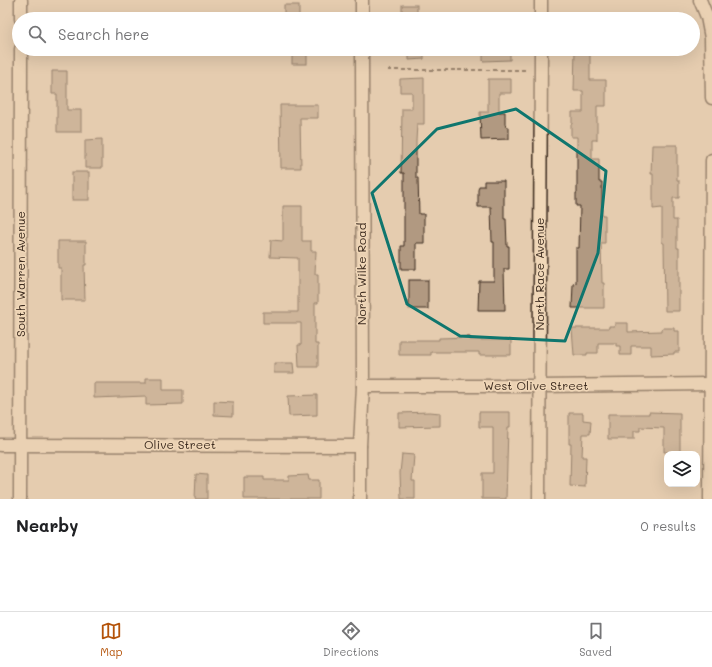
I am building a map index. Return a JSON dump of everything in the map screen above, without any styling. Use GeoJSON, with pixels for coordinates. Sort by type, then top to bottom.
{"type":"FeatureCollection","features":[{"type":"Feature","properties":{"kind":"street"},"geometry":{"type":"LineString","coordinates":[[21,0],[21,12]]}},
{"type":"Feature","properties":{"kind":"street"},"geometry":{"type":"LineString","coordinates":[[362,0],[362,12]]}},
{"type":"Feature","properties":{"kind":"street"},"geometry":{"type":"LineString","coordinates":[[541,0],[541,12]]}},
{"type":"Feature","properties":{"kind":"street"},"geometry":{"type":"LineString","coordinates":[[700,0],[707,17],[711,38],[712,98]]}},
{"type":"Feature","properties":{"kind":"street","name":"South Warren Avenue"},"geometry":{"type":"LineString","coordinates":[[20,499],[21,56]]}},
{"type":"Feature","properties":{"kind":"street","name":"North Wilke Road"},"geometry":{"type":"LineString","coordinates":[[360,499],[360,446],[363,386],[362,56]]}},
{"type":"Feature","properties":{"kind":"street","name":"North Race Avenue"},"geometry":{"type":"LineString","coordinates":[[539,499],[541,56]]}},
{"type":"Feature","properties":{"kind":"street"},"geometry":{"type":"LineString","coordinates":[[710,499],[712,160]]}},
{"type":"Feature","properties":{"kind":"street","name":"West Olive Street"},"geometry":{"type":"LineString","coordinates":[[363,386],[710,384]]}},
{"type":"Feature","properties":{"kind":"street","name":"Olive Street"},"geometry":{"type":"LineString","coordinates":[[0,445],[360,446]]}},
{"type":"Feature","properties":{"kind":"path"},"geometry":{"type":"LineString","coordinates":[[388,70],[526,70]]}},
{"type":"Feature","properties":{"kind":"highlighted area"},"geometry":{"type":"Polygon","coordinates":[[[516,109],[606,171],[598,253],[565,341],[460,336],[407,304],[372,193],[437,129],[516,109]]]}},
{"type":"Feature","properties":{"kind":"building"},"geometry":{"type":"Polygon","coordinates":[[[284,5],[299,5],[299,12],[284,12],[284,5]]]}},
{"type":"Feature","properties":{"kind":"building"},"geometry":{"type":"Polygon","coordinates":[[[402,5],[417,5],[417,12],[402,12],[402,5]]]}},
{"type":"Feature","properties":{"kind":"building"},"geometry":{"type":"Polygon","coordinates":[[[292,56],[307,56],[307,64],[292,64],[292,56]]]}},
{"type":"Feature","properties":{"kind":"building"},"geometry":{"type":"Polygon","coordinates":[[[409,56],[424,56],[424,59],[409,60],[409,56]]]}},
{"type":"Feature","properties":{"kind":"building"},"geometry":{"type":"Polygon","coordinates":[[[483,56],[510,56],[510,60],[483,61],[483,56]]]}},
{"type":"Feature","properties":{"kind":"building"},"geometry":{"type":"Polygon","coordinates":[[[575,56],[590,56],[590,80],[606,80],[606,106],[597,106],[597,140],[592,140],[592,159],[599,159],[599,182],[602,182],[602,215],[605,215],[605,243],[601,243],[604,308],[572,308],[573,284],[576,283],[576,248],[579,248],[580,206],[576,206],[577,137],[571,137],[571,124],[572,112],[583,112],[583,91],[574,91],[575,56]]]}},
{"type":"Feature","properties":{"kind":"building"},"geometry":{"type":"Polygon","coordinates":[[[52,71],[67,71],[67,110],[81,110],[81,132],[57,132],[57,94],[52,94],[52,71]]]}},
{"type":"Feature","properties":{"kind":"building"},"geometry":{"type":"Polygon","coordinates":[[[424,78],[424,124],[417,124],[416,178],[418,178],[419,214],[424,214],[424,243],[416,243],[416,269],[401,269],[401,246],[404,246],[404,173],[401,173],[402,109],[412,109],[412,92],[400,92],[400,79],[424,78]]]}},
{"type":"Feature","properties":{"kind":"building"},"geometry":{"type":"Polygon","coordinates":[[[488,79],[511,79],[511,93],[499,93],[499,112],[505,112],[505,124],[506,127],[509,127],[509,139],[481,140],[480,112],[488,112],[488,79]]]}},
{"type":"Feature","properties":{"kind":"building"},"geometry":{"type":"Polygon","coordinates":[[[280,105],[318,105],[318,118],[300,118],[301,168],[281,168],[280,105]]]}},
{"type":"Feature","properties":{"kind":"building"},"geometry":{"type":"Polygon","coordinates":[[[102,139],[102,168],[85,168],[85,140],[102,139]]]}},
{"type":"Feature","properties":{"kind":"building"},"geometry":{"type":"Polygon","coordinates":[[[652,145],[677,145],[677,180],[679,180],[679,198],[673,198],[673,220],[677,220],[677,248],[679,248],[679,311],[665,311],[662,208],[653,209],[653,174],[651,174],[652,145]]]}},
{"type":"Feature","properties":{"kind":"building"},"geometry":{"type":"Polygon","coordinates":[[[72,172],[89,172],[89,200],[72,200],[72,172]]]}},
{"type":"Feature","properties":{"kind":"building"},"geometry":{"type":"Polygon","coordinates":[[[484,181],[504,181],[504,219],[506,219],[507,246],[509,246],[509,269],[504,269],[505,310],[478,310],[479,281],[494,281],[494,242],[492,242],[491,207],[478,207],[478,190],[479,186],[484,186],[484,181]]]}},
{"type":"Feature","properties":{"kind":"building"},"geometry":{"type":"Polygon","coordinates":[[[283,206],[302,206],[302,241],[311,241],[311,251],[316,251],[315,274],[318,274],[318,303],[315,303],[315,344],[318,344],[318,367],[299,367],[298,345],[301,345],[301,323],[263,323],[263,312],[298,312],[298,258],[270,257],[271,240],[283,241],[283,206]]]}},
{"type":"Feature","properties":{"kind":"building"},"geometry":{"type":"Polygon","coordinates":[[[58,241],[86,241],[86,265],[84,265],[85,300],[61,300],[61,268],[58,268],[58,241]]]}},
{"type":"Feature","properties":{"kind":"building"},"geometry":{"type":"Polygon","coordinates":[[[409,280],[428,280],[428,309],[409,309],[409,280]]]}},
{"type":"Feature","properties":{"kind":"building"},"geometry":{"type":"Polygon","coordinates":[[[615,323],[628,323],[628,332],[662,331],[662,328],[674,328],[674,331],[679,331],[679,352],[674,352],[674,354],[651,355],[651,346],[631,346],[631,355],[620,355],[620,346],[616,346],[616,343],[598,343],[598,353],[574,355],[572,328],[609,328],[609,326],[615,326],[615,323]]]}},
{"type":"Feature","properties":{"kind":"building"},"geometry":{"type":"Polygon","coordinates":[[[470,337],[470,340],[511,340],[511,355],[479,355],[479,352],[431,352],[431,355],[399,355],[399,340],[439,340],[439,338],[470,337]]]}},
{"type":"Feature","properties":{"kind":"building"},"geometry":{"type":"Polygon","coordinates":[[[274,363],[293,363],[294,373],[274,373],[274,363]]]}},
{"type":"Feature","properties":{"kind":"building"},"geometry":{"type":"Polygon","coordinates":[[[146,378],[163,378],[163,390],[183,390],[183,404],[146,405],[146,396],[94,398],[94,383],[146,383],[146,378]]]}},
{"type":"Feature","properties":{"kind":"building"},"geometry":{"type":"Polygon","coordinates":[[[317,395],[317,415],[289,416],[288,396],[317,395]]]}},
{"type":"Feature","properties":{"kind":"building"},"geometry":{"type":"Polygon","coordinates":[[[214,401],[233,402],[233,416],[214,415],[214,401]]]}},
{"type":"Feature","properties":{"kind":"building"},"geometry":{"type":"Polygon","coordinates":[[[479,412],[510,412],[510,427],[508,427],[506,499],[482,499],[482,473],[493,473],[493,427],[479,427],[479,412]]]}},
{"type":"Feature","properties":{"kind":"building"},"geometry":{"type":"Polygon","coordinates":[[[649,412],[680,413],[680,451],[664,451],[664,428],[640,427],[640,431],[634,431],[634,439],[608,439],[608,414],[649,414],[649,412]]]}},
{"type":"Feature","properties":{"kind":"building"},"geometry":{"type":"Polygon","coordinates":[[[399,413],[440,413],[440,426],[399,427],[399,413]]]}},
{"type":"Feature","properties":{"kind":"building"},"geometry":{"type":"Polygon","coordinates":[[[569,413],[583,413],[583,420],[591,421],[590,434],[583,434],[582,457],[586,457],[585,487],[570,486],[571,444],[569,444],[569,413]]]}},
{"type":"Feature","properties":{"kind":"building"},"geometry":{"type":"Polygon","coordinates":[[[402,454],[414,455],[412,481],[415,481],[415,499],[401,499],[400,473],[402,454]]]}},
{"type":"Feature","properties":{"kind":"building"},"geometry":{"type":"Polygon","coordinates":[[[196,474],[207,475],[207,499],[195,499],[196,474]]]}},
{"type":"Feature","properties":{"kind":"building"},"geometry":{"type":"Polygon","coordinates":[[[308,475],[309,480],[319,480],[319,499],[244,499],[244,477],[264,477],[264,480],[289,480],[289,476],[308,475]]]}}]}
